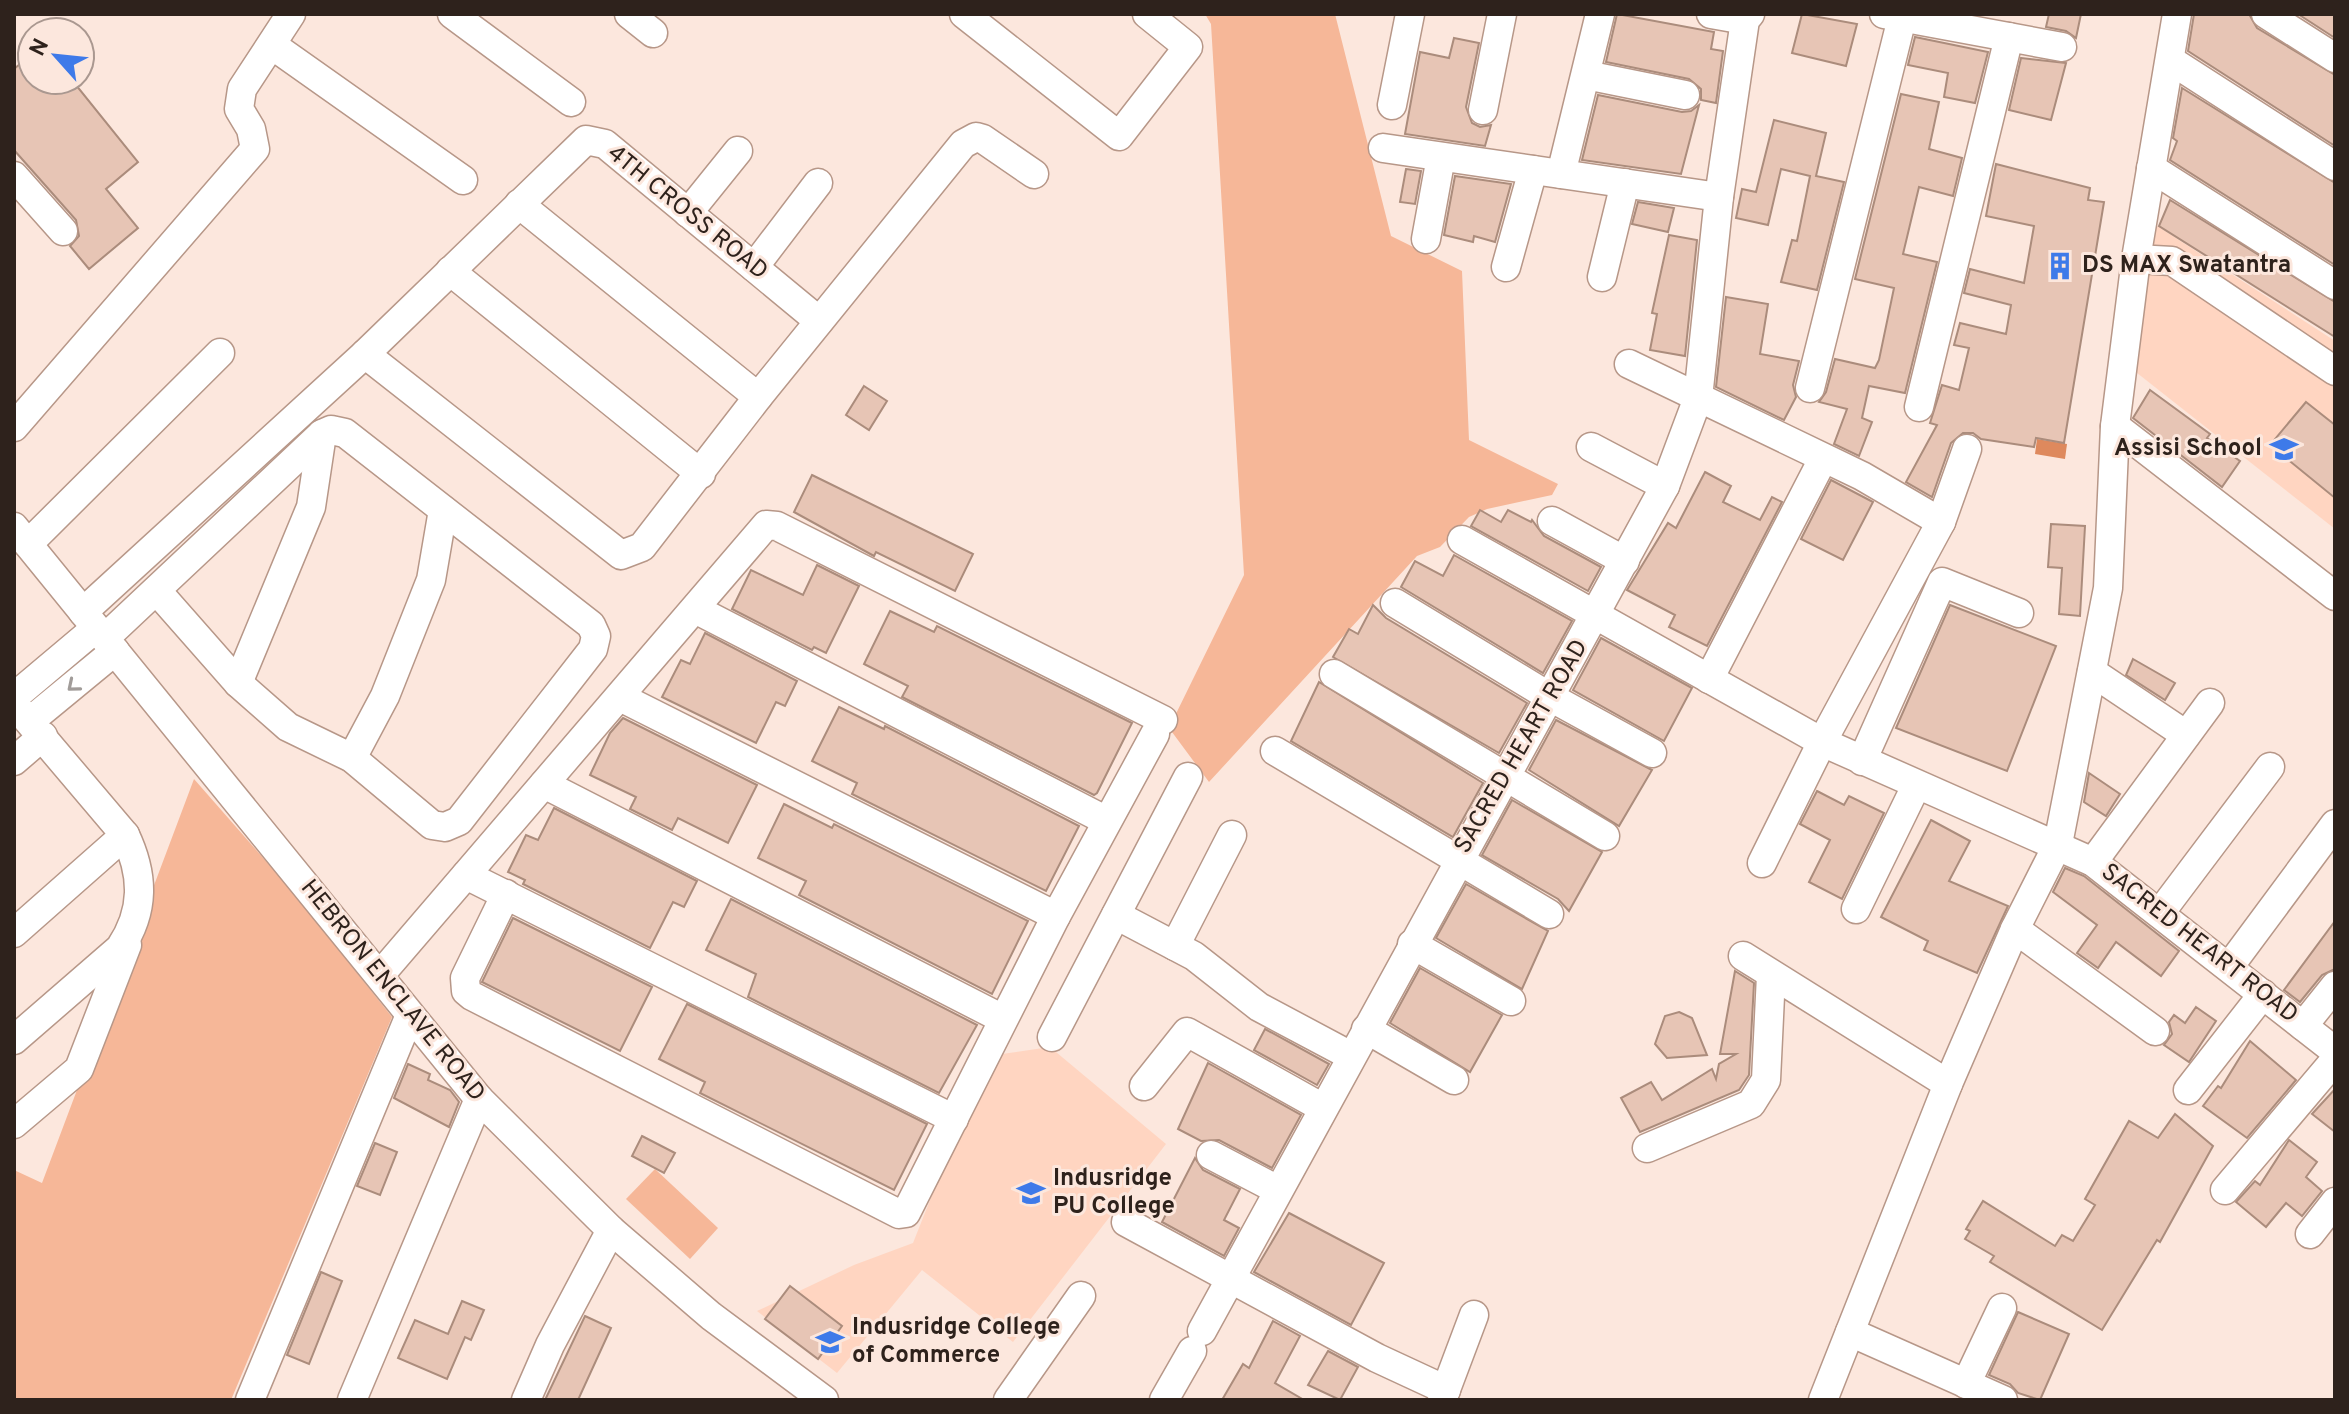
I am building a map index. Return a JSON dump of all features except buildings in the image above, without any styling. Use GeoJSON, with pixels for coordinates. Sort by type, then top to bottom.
{"type":"FeatureCollection","features":[{"type":"Feature","properties":{"kind":"street"},"geometry":{"type":"LineString","coordinates":[[14,427],[255,149],[251,129],[239,109],[242,89],[291,14]]}},
{"type":"Feature","properties":{"kind":"street"},"geometry":{"type":"LineString","coordinates":[[452,14],[571,102]]}},
{"type":"Feature","properties":{"kind":"street"},"geometry":{"type":"LineString","coordinates":[[629,14],[653,33]]}},
{"type":"Feature","properties":{"kind":"street"},"geometry":{"type":"LineString","coordinates":[[964,14],[1119,136],[1188,47],[1147,14]]}},
{"type":"Feature","properties":{"kind":"street"},"geometry":{"type":"LineString","coordinates":[[1392,105],[1410,14]]}},
{"type":"Feature","properties":{"kind":"street"},"geometry":{"type":"LineString","coordinates":[[1483,110],[1502,14]]}},
{"type":"Feature","properties":{"kind":"street"},"geometry":{"type":"LineString","coordinates":[[1561,174],[1600,14]]}},
{"type":"Feature","properties":{"kind":"street"},"geometry":{"type":"LineString","coordinates":[[1462,540],[1597,616],[1665,486],[1698,398],[1719,197],[1748,17],[1711,14]]}},
{"type":"Feature","properties":{"kind":"street"},"geometry":{"type":"LineString","coordinates":[[1823,1400],[1948,1084],[2015,929],[2058,844],[2108,588],[2115,426],[2136,259],[2177,14]]}},
{"type":"Feature","properties":{"kind":"street"},"geometry":{"type":"LineString","coordinates":[[2266,14],[2335,58]]}},
{"type":"Feature","properties":{"kind":"street"},"geometry":{"type":"LineString","coordinates":[[1810,388],[1893,16],[2062,47]]}},
{"type":"Feature","properties":{"kind":"street"},"geometry":{"type":"LineString","coordinates":[[1919,407],[2009,37]]}},
{"type":"Feature","properties":{"kind":"street"},"geometry":{"type":"LineString","coordinates":[[272,45],[463,180]]}},
{"type":"Feature","properties":{"kind":"street"},"geometry":{"type":"LineString","coordinates":[[2170,60],[2335,166]]}},
{"type":"Feature","properties":{"kind":"street"},"geometry":{"type":"LineString","coordinates":[[1586,75],[1685,95]]}},
{"type":"Feature","properties":{"kind":"street"},"geometry":{"type":"LineString","coordinates":[[365,354],[621,555],[642,547],[758,397],[969,139],[983,139],[1034,174]]}},
{"type":"Feature","properties":{"kind":"street","name":"4TH CROSS ROAD"},"geometry":{"type":"LineString","coordinates":[[519,204],[586,140],[605,144],[819,321]]}},
{"type":"Feature","properties":{"kind":"street"},"geometry":{"type":"LineString","coordinates":[[1383,148],[1719,197]]}},
{"type":"Feature","properties":{"kind":"street"},"geometry":{"type":"LineString","coordinates":[[688,213],[738,151]]}},
{"type":"Feature","properties":{"kind":"street"},"geometry":{"type":"LineString","coordinates":[[1426,239],[1441,157]]}},
{"type":"Feature","properties":{"kind":"street"},"geometry":{"type":"LineString","coordinates":[[2151,168],[2335,285]]}},
{"type":"Feature","properties":{"kind":"street"},"geometry":{"type":"LineString","coordinates":[[1506,267],[1533,170]]}},
{"type":"Feature","properties":{"kind":"street"},"geometry":{"type":"LineString","coordinates":[[14,176],[63,231]]}},
{"type":"Feature","properties":{"kind":"street"},"geometry":{"type":"LineString","coordinates":[[754,267],[818,183]]}},
{"type":"Feature","properties":{"kind":"street"},"geometry":{"type":"LineString","coordinates":[[1602,277],[1625,183]]}},
{"type":"Feature","properties":{"kind":"street"},"geometry":{"type":"LineString","coordinates":[[14,761],[29,721],[100,632],[365,354],[519,204],[758,397]]}},
{"type":"Feature","properties":{"kind":"street"},"geometry":{"type":"LineString","coordinates":[[2136,259],[2172,261],[2335,371]]}},
{"type":"Feature","properties":{"kind":"street"},"geometry":{"type":"LineString","coordinates":[[450,271],[701,474]]}},
{"type":"Feature","properties":{"kind":"street"},"geometry":{"type":"LineString","coordinates":[[21,536],[220,353]]}},
{"type":"Feature","properties":{"kind":"street"},"geometry":{"type":"LineString","coordinates":[[1629,364],[1882,487],[1941,522]]}},
{"type":"Feature","properties":{"kind":"street"},"geometry":{"type":"LineString","coordinates":[[2115,426],[2335,596]]}},
{"type":"Feature","properties":{"kind":"street"},"geometry":{"type":"LineString","coordinates":[[14,697],[157,591],[322,434],[331,430],[345,433],[591,625],[596,636],[593,649],[459,821],[445,827],[432,825],[352,758],[288,727],[238,683],[157,591]]}},
{"type":"Feature","properties":{"kind":"street"},"geometry":{"type":"LineString","coordinates":[[238,683],[311,507],[322,434]]}},
{"type":"Feature","properties":{"kind":"street"},"geometry":{"type":"LineString","coordinates":[[1591,447],[1665,486]]}},
{"type":"Feature","properties":{"kind":"street"},"geometry":{"type":"LineString","coordinates":[[1762,863],[1822,742],[1941,522],[1967,449]]}},
{"type":"Feature","properties":{"kind":"street"},"geometry":{"type":"LineString","coordinates":[[1709,679],[1823,459]]}},
{"type":"Feature","properties":{"kind":"street"},"geometry":{"type":"LineString","coordinates":[[352,758],[385,696],[431,580],[443,510]]}},
{"type":"Feature","properties":{"kind":"street"},"geometry":{"type":"LineString","coordinates":[[1552,521],[1625,561]]}},
{"type":"Feature","properties":{"kind":"street"},"geometry":{"type":"LineString","coordinates":[[380,975],[761,529],[771,525],[1159,727],[1056,916],[911,1208],[899,1214],[664,1097],[466,991],[465,978],[506,894]]}},
{"type":"Feature","properties":{"kind":"street","name":"HEBRON ENCLAVE ROAD"},"geometry":{"type":"LineString","coordinates":[[21,536],[479,1099],[611,1230],[711,1316],[824,1400]]}},
{"type":"Feature","properties":{"kind":"street"},"geometry":{"type":"LineString","coordinates":[[1862,761],[1942,582],[2019,613]]}},
{"type":"Feature","properties":{"kind":"street"},"geometry":{"type":"LineString","coordinates":[[1395,603],[1550,697],[1652,753]]}},
{"type":"Feature","properties":{"kind":"street"},"geometry":{"type":"LineString","coordinates":[[695,609],[1107,821]]}},
{"type":"Feature","properties":{"kind":"street","name":"SACRED HEART ROAD"},"geometry":{"type":"LineString","coordinates":[[1175,1396],[1197,1341],[1278,1190],[1503,776],[1597,616],[1822,742],[2093,862],[2335,1051]]}},
{"type":"Feature","properties":{"kind":"street"},"geometry":{"type":"LineString","coordinates":[[2092,672],[2186,735]]}},
{"type":"Feature","properties":{"kind":"street"},"geometry":{"type":"LineString","coordinates":[[1334,674],[1605,836]]}},
{"type":"Feature","properties":{"kind":"street"},"geometry":{"type":"LineString","coordinates":[[620,697],[1056,916]]}},
{"type":"Feature","properties":{"kind":"street"},"geometry":{"type":"LineString","coordinates":[[2093,862],[2210,703]]}},
{"type":"Feature","properties":{"kind":"street"},"geometry":{"type":"LineString","coordinates":[[14,1124],[79,1069],[133,929],[140,887],[139,870],[125,835],[29,721]]}},
{"type":"Feature","properties":{"kind":"street"},"geometry":{"type":"LineString","coordinates":[[1275,751],[1549,914]]}},
{"type":"Feature","properties":{"kind":"street"},"geometry":{"type":"LineString","coordinates":[[2160,913],[2270,767]]}},
{"type":"Feature","properties":{"kind":"street"},"geometry":{"type":"LineString","coordinates":[[1052,1037],[1188,777]]}},
{"type":"Feature","properties":{"kind":"street"},"geometry":{"type":"LineString","coordinates":[[544,784],[1003,1019]]}},
{"type":"Feature","properties":{"kind":"street"},"geometry":{"type":"LineString","coordinates":[[1856,909],[1916,786]]}},
{"type":"Feature","properties":{"kind":"street"},"geometry":{"type":"LineString","coordinates":[[2229,967],[2335,824]]}},
{"type":"Feature","properties":{"kind":"street"},"geometry":{"type":"LineString","coordinates":[[14,933],[125,835]]}},
{"type":"Feature","properties":{"kind":"street"},"geometry":{"type":"LineString","coordinates":[[1175,946],[1232,835]]}},
{"type":"Feature","properties":{"kind":"street"},"geometry":{"type":"LineString","coordinates":[[466,875],[954,1119]]}},
{"type":"Feature","properties":{"kind":"street"},"geometry":{"type":"LineString","coordinates":[[1116,915],[1194,956],[1259,1007],[1351,1056]]}},
{"type":"Feature","properties":{"kind":"street"},"geometry":{"type":"LineString","coordinates":[[14,1040],[120,948],[133,929]]}},
{"type":"Feature","properties":{"kind":"street"},"geometry":{"type":"LineString","coordinates":[[2015,929],[2155,1031]]}},
{"type":"Feature","properties":{"kind":"street"},"geometry":{"type":"LineString","coordinates":[[1412,944],[1511,1001]]}},
{"type":"Feature","properties":{"kind":"street"},"geometry":{"type":"LineString","coordinates":[[1743,956],[1948,1084]]}},
{"type":"Feature","properties":{"kind":"street"},"geometry":{"type":"LineString","coordinates":[[1647,1148],[1751,1104],[1766,1080],[1771,975]]}},
{"type":"Feature","properties":{"kind":"street"},"geometry":{"type":"LineString","coordinates":[[2303,1026],[2335,986]]}},
{"type":"Feature","properties":{"kind":"street"},"geometry":{"type":"LineString","coordinates":[[2188,1090],[2263,994]]}},
{"type":"Feature","properties":{"kind":"street"},"geometry":{"type":"LineString","coordinates":[[250,1400],[410,1015]]}},
{"type":"Feature","properties":{"kind":"street"},"geometry":{"type":"LineString","coordinates":[[1366,1029],[1454,1080]]}},
{"type":"Feature","properties":{"kind":"street"},"geometry":{"type":"LineString","coordinates":[[1144,1086],[1187,1032],[1323,1108]]}},
{"type":"Feature","properties":{"kind":"street"},"geometry":{"type":"LineString","coordinates":[[2225,1190],[2335,1060]]}},
{"type":"Feature","properties":{"kind":"street"},"geometry":{"type":"LineString","coordinates":[[352,1400],[479,1099]]}},
{"type":"Feature","properties":{"kind":"street"},"geometry":{"type":"LineString","coordinates":[[1211,1155],[1278,1190]]}},
{"type":"Feature","properties":{"kind":"street"},"geometry":{"type":"LineString","coordinates":[[2310,1234],[2335,1202]]}},
{"type":"Feature","properties":{"kind":"street"},"geometry":{"type":"LineString","coordinates":[[1126,1222],[1444,1395],[1474,1315]]}},
{"type":"Feature","properties":{"kind":"street"},"geometry":{"type":"LineString","coordinates":[[526,1400],[550,1345],[611,1230]]}},
{"type":"Feature","properties":{"kind":"street"},"geometry":{"type":"LineString","coordinates":[[1008,1400],[1081,1296]]}},
{"type":"Feature","properties":{"kind":"street"},"geometry":{"type":"LineString","coordinates":[[1966,1384],[2002,1308]]}},
{"type":"Feature","properties":{"kind":"street"},"geometry":{"type":"LineString","coordinates":[[1850,1332],[2003,1400]]}},
{"type":"Feature","properties":{"kind":"shaded area"},"geometry":{"type":"Polygon","coordinates":[[[1205,14],[1335,14],[1391,236],[1462,271],[1469,440],[1558,484],[1552,495],[1487,509],[1469,517],[1440,547],[1417,556],[1209,782],[1169,728],[1244,575],[1211,24],[1205,14]]]}},
{"type":"Feature","properties":{"kind":"shaded area","name":"Assisi School"},"geometry":{"type":"Polygon","coordinates":[[[2148,220],[2335,341],[2335,529],[2132,369],[2148,220]]]}},
{"type":"Feature","properties":{"kind":"shaded area"},"geometry":{"type":"Polygon","coordinates":[[[2037,439],[2067,444],[2065,459],[2035,454],[2037,439]]]}},
{"type":"Feature","properties":{"kind":"shaded area"},"geometry":{"type":"Polygon","coordinates":[[[194,779],[287,885],[392,1017],[231,1400],[14,1400],[14,1170],[42,1183],[194,779]]]}},
{"type":"Feature","properties":{"kind":"shaded area","name":"Indusridge PU College"},"geometry":{"type":"Polygon","coordinates":[[[1050,1047],[1166,1144],[1013,1342],[922,1270],[837,1373],[757,1311],[854,1265],[913,1243],[965,1112],[995,1055],[1050,1047]]]}},
{"type":"Feature","properties":{"kind":"shaded area"},"geometry":{"type":"Polygon","coordinates":[[[655,1169],[718,1228],[690,1259],[626,1199],[655,1169]]]}},
{"type":"Feature","properties":{"kind":"place","name":"DS MAX Swatantra"},"geometry":{"type":"Point","coordinates":[2060,266]}},
{"type":"Feature","properties":{"kind":"place","name":"Assisi School"},"geometry":{"type":"Point","coordinates":[2284,449]}},
{"type":"Feature","properties":{"kind":"place","name":"Indusridge PU College"},"geometry":{"type":"Point","coordinates":[1031,1193]}},
{"type":"Feature","properties":{"kind":"place","name":"Indusridge College of Commerce"},"geometry":{"type":"Point","coordinates":[830,1342]}}]}
